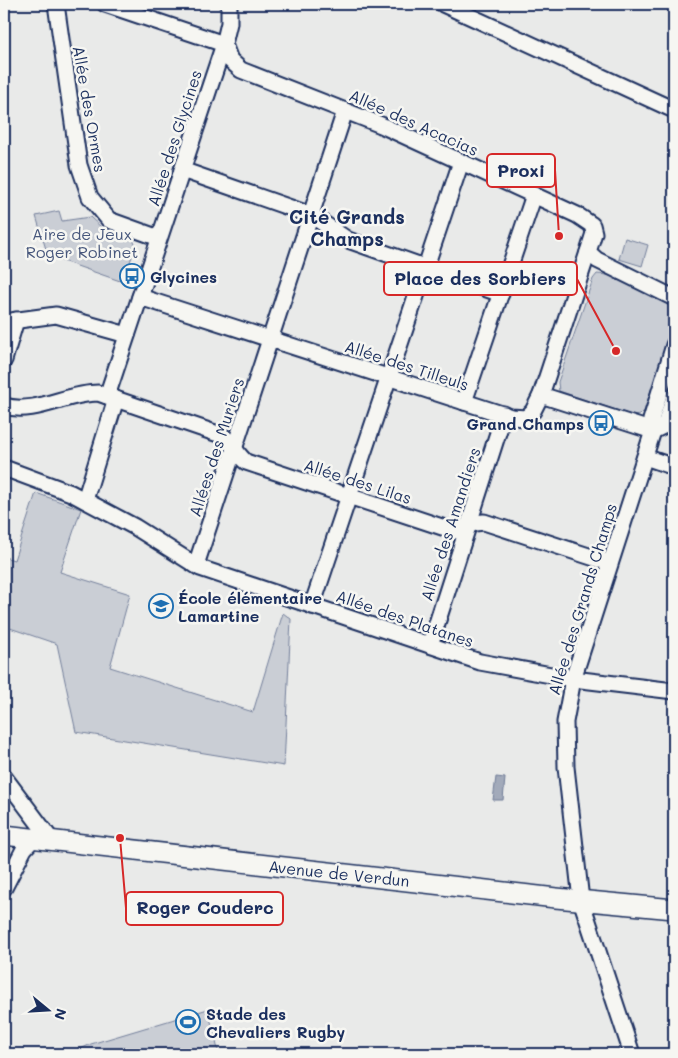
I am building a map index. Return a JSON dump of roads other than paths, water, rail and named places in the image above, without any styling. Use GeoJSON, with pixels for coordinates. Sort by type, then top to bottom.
{"type":"FeatureCollection","features":[{"type":"Feature","properties":{"kind":"main road","name":"Avenue de Verdun"},"geometry":{"type":"LineString","coordinates":[[4,835],[581,900],[674,908]]}},
{"type":"Feature","properties":{"kind":"street","name":"Allée des Ormes"},"geometry":{"type":"LineString","coordinates":[[56,4],[78,165],[90,197],[109,220],[159,238]]}},
{"type":"Feature","properties":{"kind":"street"},"geometry":{"type":"LineString","coordinates":[[104,4],[224,44]]}},
{"type":"Feature","properties":{"kind":"street","name":"Allée des Glycines"},"geometry":{"type":"LineString","coordinates":[[85,500],[127,335],[224,44],[230,23],[229,4]]}},
{"type":"Feature","properties":{"kind":"street"},"geometry":{"type":"LineString","coordinates":[[443,4],[674,110]]}},
{"type":"Feature","properties":{"kind":"street","name":"Allée des Acacias"},"geometry":{"type":"LineString","coordinates":[[224,44],[230,60],[241,70],[345,111],[577,215],[592,225],[594,233],[588,252]]}},
{"type":"Feature","properties":{"kind":"street","name":"Allées des Muriers"},"geometry":{"type":"LineString","coordinates":[[196,565],[345,111]]}},
{"type":"Feature","properties":{"kind":"street"},"geometry":{"type":"LineString","coordinates":[[312,606],[461,162]]}},
{"type":"Feature","properties":{"kind":"street"},"geometry":{"type":"LineString","coordinates":[[182,170],[311,215],[348,240],[501,294]]}},
{"type":"Feature","properties":{"kind":"street"},"geometry":{"type":"LineString","coordinates":[[464,402],[534,196]]}},
{"type":"Feature","properties":{"kind":"street"},"geometry":{"type":"LineString","coordinates":[[654,431],[541,395],[588,252],[597,260],[674,298]]}},
{"type":"Feature","properties":{"kind":"street","name":"Allée des Tilleuls"},"geometry":{"type":"LineString","coordinates":[[140,297],[504,414],[526,418],[533,411],[541,395]]}},
{"type":"Feature","properties":{"kind":"street"},"geometry":{"type":"LineString","coordinates":[[4,360],[10,321],[56,315],[127,335]]}},
{"type":"Feature","properties":{"kind":"street","name":"Allée des Grands Champs"},"geometry":{"type":"LineString","coordinates":[[632,1054],[581,900],[566,766],[565,722],[573,679],[654,431],[651,420],[674,345]]}},
{"type":"Feature","properties":{"kind":"street","name":"Allée des Lilas"},"geometry":{"type":"LineString","coordinates":[[4,406],[24,409],[85,393],[98,393],[221,435],[234,445],[239,457],[246,462],[454,531],[475,523],[484,522],[610,563]]}},
{"type":"Feature","properties":{"kind":"street","name":"Allée des Grands Champs"},"geometry":{"type":"LineString","coordinates":[[654,431],[665,425],[674,397]]}},
{"type":"Feature","properties":{"kind":"street","name":"Allée des Amandiers"},"geometry":{"type":"LineString","coordinates":[[430,645],[466,527],[504,414]]}},
{"type":"Feature","properties":{"kind":"street"},"geometry":{"type":"LineString","coordinates":[[645,457],[674,467]]}},
{"type":"Feature","properties":{"kind":"street","name":"Allée des Platanes"},"geometry":{"type":"LineString","coordinates":[[4,468],[85,500],[196,565],[480,662],[573,679],[674,691]]}},
{"type":"Feature","properties":{"kind":"street"},"geometry":{"type":"LineString","coordinates":[[4,777],[52,841]]}},
{"type":"Feature","properties":{"kind":"street"},"geometry":{"type":"LineString","coordinates":[[4,888],[24,849],[32,839]]}},
{"type":"Feature","properties":{"kind":"water"},"geometry":{"type":"Polygon","coordinates":[[[496,777],[505,778],[503,800],[493,800],[496,777]]]}},
{"type":"Feature","properties":{"kind":"place","name":"Proxi"},"geometry":{"type":"Point","coordinates":[559,236]}},
{"type":"Feature","properties":{"kind":"place","name":"Glycines"},"geometry":{"type":"Point","coordinates":[132,276]}},
{"type":"Feature","properties":{"kind":"place","name":"Place des Sorbiers"},"geometry":{"type":"Point","coordinates":[616,351]}},
{"type":"Feature","properties":{"kind":"place","name":"Grand Champs"},"geometry":{"type":"Point","coordinates":[601,423]}},
{"type":"Feature","properties":{"kind":"place","name":"École élémentaire Lamartine"},"geometry":{"type":"Point","coordinates":[161,606]}},
{"type":"Feature","properties":{"kind":"place","name":"Roger Couderc"},"geometry":{"type":"Point","coordinates":[120,838]}},
{"type":"Feature","properties":{"kind":"place","name":"Stade des Chevaliers Rugby"},"geometry":{"type":"Point","coordinates":[188,1022]}},
{"type":"Feature","properties":{"kind":"district","name":"Cité Grands Champs"},"geometry":{"type":"Point","coordinates":[347,227]}},
{"type":"Feature","properties":{"kind":"park label","name":"Aire de Jeux Roger Robinet"},"geometry":{"type":"Point","coordinates":[82,242]}}]}
